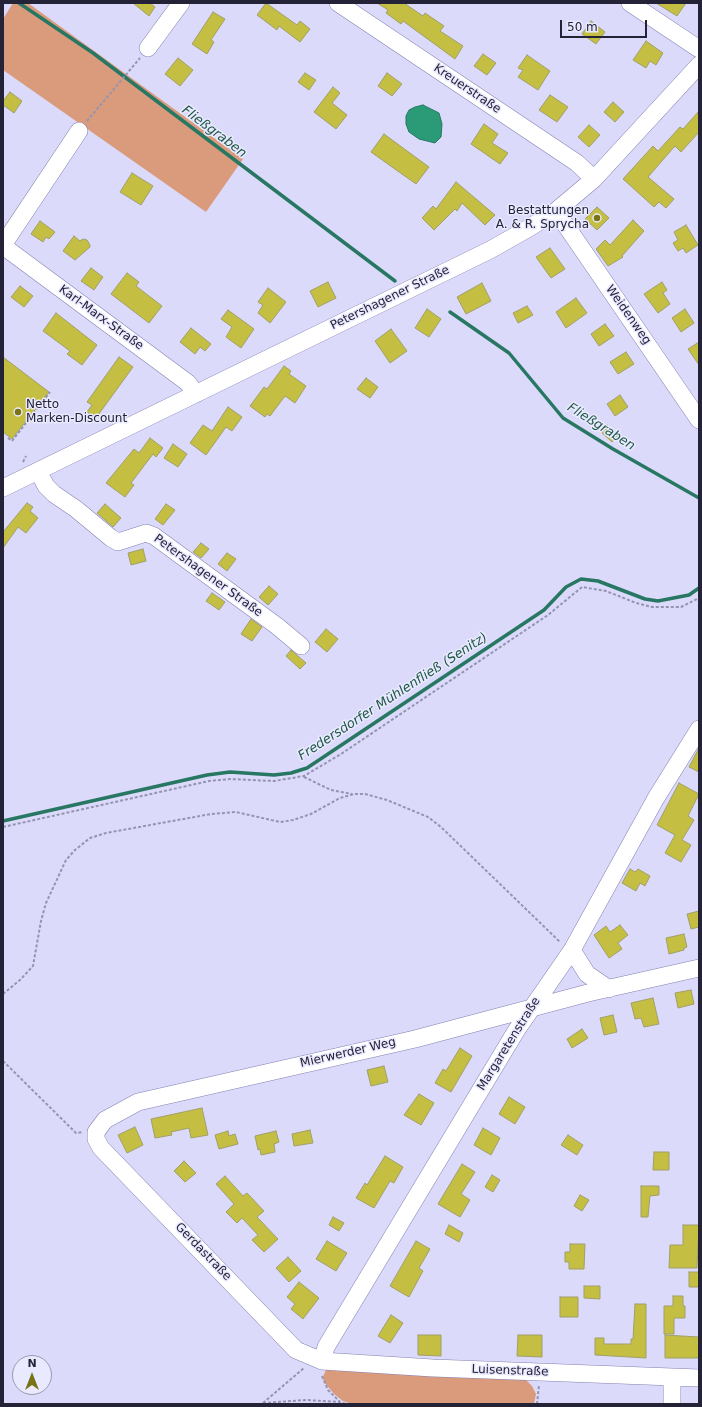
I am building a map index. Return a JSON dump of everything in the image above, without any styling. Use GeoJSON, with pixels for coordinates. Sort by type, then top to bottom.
{"type":"FeatureCollection","features":[{"type":"Feature","properties":{"kind":"street"},"geometry":{"type":"LineString","coordinates":[[148,48],[181,3]]}},
{"type":"Feature","properties":{"kind":"street","name":"Kreuerstraße"},"geometry":{"type":"LineString","coordinates":[[338,3],[577,163],[594,179]]}},
{"type":"Feature","properties":{"kind":"street"},"geometry":{"type":"LineString","coordinates":[[630,3],[699,49]]}},
{"type":"Feature","properties":{"kind":"street","name":"Petershagener Straße"},"geometry":{"type":"LineString","coordinates":[[3,488],[490,250],[556,211],[594,179],[699,64]]}},
{"type":"Feature","properties":{"kind":"street","name":"Karl-Marx-Straße"},"geometry":{"type":"LineString","coordinates":[[79,131],[3,245],[188,383],[196,394]]}},
{"type":"Feature","properties":{"kind":"street","name":"Weidenweg"},"geometry":{"type":"LineString","coordinates":[[556,211],[699,420]]}},
{"type":"Feature","properties":{"kind":"street","name":"Petershagener Straße"},"geometry":{"type":"LineString","coordinates":[[38,471],[46,486],[54,494],[76,509],[111,538],[118,542],[146,533],[154,536],[277,626],[301,646]]}},
{"type":"Feature","properties":{"kind":"street","name":"Margaretenstraße"},"geometry":{"type":"LineString","coordinates":[[326,1362],[326,1347],[532,1008],[572,950],[656,798],[699,729]]}},
{"type":"Feature","properties":{"kind":"street"},"geometry":{"type":"LineString","coordinates":[[572,950],[587,974],[609,989]]}},
{"type":"Feature","properties":{"kind":"street","name":"Mierwerder Weg"},"geometry":{"type":"LineString","coordinates":[[96,1132],[105,1120],[138,1102],[415,1038],[699,968]]}},
{"type":"Feature","properties":{"kind":"street","name":"Gerdastraße"},"geometry":{"type":"LineString","coordinates":[[96,1132],[96,1139],[101,1148],[296,1350],[326,1362]]}},
{"type":"Feature","properties":{"kind":"street","name":"Luisenstraße"},"geometry":{"type":"LineString","coordinates":[[326,1362],[699,1378]]}},
{"type":"Feature","properties":{"kind":"street"},"geometry":{"type":"LineString","coordinates":[[672,1377],[672,1404]]}},
{"type":"Feature","properties":{"kind":"path"},"geometry":{"type":"LineString","coordinates":[[79,131],[130,69]]}},
{"type":"Feature","properties":{"kind":"path"},"geometry":{"type":"LineString","coordinates":[[583,206],[591,213]]}},
{"type":"Feature","properties":{"kind":"path"},"geometry":{"type":"LineString","coordinates":[[5,441],[8,437],[12,441],[50,392]]}},
{"type":"Feature","properties":{"kind":"path"},"geometry":{"type":"LineString","coordinates":[[3,827],[208,781],[230,779],[274,781],[304,776],[342,754],[542,619],[582,587],[606,591],[636,603],[652,606],[681,607],[699,598]]}},
{"type":"Feature","properties":{"kind":"path"},"geometry":{"type":"LineString","coordinates":[[304,776],[330,790],[354,794],[365,794],[387,800],[428,817],[447,832],[563,945],[572,950]]}},
{"type":"Feature","properties":{"kind":"path"},"geometry":{"type":"LineString","coordinates":[[3,994],[20,980],[33,966],[41,921],[46,903],[66,860],[75,850],[90,838],[106,833],[211,814],[236,812],[280,822],[293,820],[311,814],[340,798],[354,794]]}},
{"type":"Feature","properties":{"kind":"path"},"geometry":{"type":"LineString","coordinates":[[3,1061],[76,1133],[96,1132]]}},
{"type":"Feature","properties":{"kind":"path"},"geometry":{"type":"LineString","coordinates":[[326,1362],[322,1371],[322,1380],[328,1390],[340,1402]]}},
{"type":"Feature","properties":{"kind":"path"},"geometry":{"type":"LineString","coordinates":[[263,1404],[307,1366],[326,1362]]}},
{"type":"Feature","properties":{"kind":"path"},"geometry":{"type":"LineString","coordinates":[[537,1404],[539,1372]]}},
{"type":"Feature","properties":{"kind":"path"},"geometry":{"type":"LineString","coordinates":[[263,1404],[306,1400],[340,1402],[346,1404]]}},
{"type":"Feature","properties":{"kind":"shaded area"},"geometry":{"type":"Polygon","coordinates":[[[13,3],[28,3],[243,159],[206,212],[3,70],[3,19],[13,3]]]}},
{"type":"Feature","properties":{"kind":"shaded area"},"geometry":{"type":"Polygon","coordinates":[[[423,105],[439,113],[442,124],[441,137],[435,143],[419,139],[409,132],[406,124],[406,116],[409,110],[423,105]]]}},
{"type":"Feature","properties":{"kind":"shaded area"},"geometry":{"type":"Polygon","coordinates":[[[327,1367],[517,1377],[526,1380],[532,1386],[536,1394],[534,1404],[352,1404],[343,1401],[334,1394],[324,1382],[323,1377],[327,1367]]]}},
{"type":"Feature","properties":{"kind":"building"},"geometry":{"type":"Polygon","coordinates":[[[133,3],[150,3],[155,7],[149,16],[133,3]]]}},
{"type":"Feature","properties":{"kind":"building"},"geometry":{"type":"Polygon","coordinates":[[[266,3],[297,25],[300,21],[310,29],[300,42],[279,26],[277,30],[257,15],[266,3]]]}},
{"type":"Feature","properties":{"kind":"building"},"geometry":{"type":"Polygon","coordinates":[[[377,3],[404,3],[423,16],[425,13],[444,26],[440,31],[463,46],[455,59],[403,21],[401,24],[386,13],[388,10],[377,3]]]}},
{"type":"Feature","properties":{"kind":"building"},"geometry":{"type":"Polygon","coordinates":[[[656,3],[686,3],[677,16],[656,3]]]}},
{"type":"Feature","properties":{"kind":"building"},"geometry":{"type":"Polygon","coordinates":[[[213,12],[225,19],[211,40],[214,42],[207,54],[192,44],[213,12]]]}},
{"type":"Feature","properties":{"kind":"building"},"geometry":{"type":"Polygon","coordinates":[[[591,21],[605,32],[596,44],[582,34],[591,21]]]}},
{"type":"Feature","properties":{"kind":"building"},"geometry":{"type":"Polygon","coordinates":[[[646,41],[663,53],[656,65],[650,61],[646,68],[633,60],[646,41]]]}},
{"type":"Feature","properties":{"kind":"building"},"geometry":{"type":"Polygon","coordinates":[[[483,54],[496,63],[487,75],[474,66],[483,54]]]}},
{"type":"Feature","properties":{"kind":"building"},"geometry":{"type":"Polygon","coordinates":[[[527,55],[550,71],[538,90],[518,77],[523,70],[518,68],[527,55]]]}},
{"type":"Feature","properties":{"kind":"building"},"geometry":{"type":"Polygon","coordinates":[[[178,58],[193,70],[180,86],[165,74],[178,58]]]}},
{"type":"Feature","properties":{"kind":"building"},"geometry":{"type":"Polygon","coordinates":[[[305,73],[316,80],[309,90],[298,82],[305,73]]]}},
{"type":"Feature","properties":{"kind":"building"},"geometry":{"type":"Polygon","coordinates":[[[387,73],[402,84],[392,96],[378,86],[387,73]]]}},
{"type":"Feature","properties":{"kind":"building"},"geometry":{"type":"Polygon","coordinates":[[[333,87],[340,93],[332,103],[347,115],[336,129],[314,112],[333,87]]]}},
{"type":"Feature","properties":{"kind":"building"},"geometry":{"type":"Polygon","coordinates":[[[10,92],[22,101],[14,113],[3,105],[3,101],[10,92]]]}},
{"type":"Feature","properties":{"kind":"building"},"geometry":{"type":"Polygon","coordinates":[[[550,95],[568,107],[557,122],[539,110],[550,95]]]}},
{"type":"Feature","properties":{"kind":"building"},"geometry":{"type":"Polygon","coordinates":[[[613,102],[624,112],[615,122],[604,112],[613,102]]]}},
{"type":"Feature","properties":{"kind":"building"},"geometry":{"type":"Polygon","coordinates":[[[699,111],[699,132],[681,152],[675,146],[648,177],[674,199],[666,208],[659,202],[654,207],[623,179],[653,146],[658,151],[680,127],[683,129],[699,111]]]}},
{"type":"Feature","properties":{"kind":"building"},"geometry":{"type":"Polygon","coordinates":[[[484,124],[498,134],[492,143],[508,153],[500,164],[471,144],[484,124]]]}},
{"type":"Feature","properties":{"kind":"building"},"geometry":{"type":"Polygon","coordinates":[[[589,125],[600,135],[589,147],[578,137],[589,125]]]}},
{"type":"Feature","properties":{"kind":"building"},"geometry":{"type":"Polygon","coordinates":[[[384,134],[429,167],[416,184],[371,152],[384,134]]]}},
{"type":"Feature","properties":{"kind":"building"},"geometry":{"type":"Polygon","coordinates":[[[132,173],[153,186],[141,205],[120,192],[132,173]]]}},
{"type":"Feature","properties":{"kind":"building"},"geometry":{"type":"Polygon","coordinates":[[[456,182],[495,215],[485,225],[462,203],[457,211],[455,209],[434,230],[422,218],[433,206],[436,209],[456,182]]]}},
{"type":"Feature","properties":{"kind":"building","name":"Bestattungen A. & R. Sprycha"},"geometry":{"type":"Polygon","coordinates":[[[597,207],[609,218],[597,230],[585,219],[597,207]]]}},
{"type":"Feature","properties":{"kind":"building"},"geometry":{"type":"Polygon","coordinates":[[[633,220],[644,231],[622,256],[623,257],[608,266],[596,249],[605,240],[610,245],[633,220]]]}},
{"type":"Feature","properties":{"kind":"building"},"geometry":{"type":"Polygon","coordinates":[[[40,221],[55,232],[49,239],[46,237],[43,242],[31,234],[40,221]]]}},
{"type":"Feature","properties":{"kind":"building"},"geometry":{"type":"Polygon","coordinates":[[[686,225],[698,245],[686,253],[683,248],[678,251],[673,243],[678,240],[674,232],[686,225]]]}},
{"type":"Feature","properties":{"kind":"building"},"geometry":{"type":"Polygon","coordinates":[[[74,236],[80,241],[83,239],[87,240],[90,245],[90,247],[75,260],[63,251],[74,236]]]}},
{"type":"Feature","properties":{"kind":"building"},"geometry":{"type":"Polygon","coordinates":[[[550,248],[565,269],[551,278],[536,257],[550,248]]]}},
{"type":"Feature","properties":{"kind":"building"},"geometry":{"type":"Polygon","coordinates":[[[91,268],[103,277],[94,290],[81,281],[91,268]]]}},
{"type":"Feature","properties":{"kind":"building"},"geometry":{"type":"Polygon","coordinates":[[[127,273],[139,282],[136,286],[162,306],[149,323],[111,294],[127,273]]]}},
{"type":"Feature","properties":{"kind":"building"},"geometry":{"type":"Polygon","coordinates":[[[328,282],[336,298],[318,307],[310,291],[328,282]]]}},
{"type":"Feature","properties":{"kind":"building"},"geometry":{"type":"Polygon","coordinates":[[[662,282],[667,290],[663,293],[670,304],[658,313],[644,294],[662,282]]]}},
{"type":"Feature","properties":{"kind":"building"},"geometry":{"type":"Polygon","coordinates":[[[482,283],[491,301],[466,314],[457,297],[482,283]]]}},
{"type":"Feature","properties":{"kind":"building"},"geometry":{"type":"Polygon","coordinates":[[[20,286],[33,296],[24,307],[11,297],[20,286]]]}},
{"type":"Feature","properties":{"kind":"building"},"geometry":{"type":"Polygon","coordinates":[[[268,288],[286,302],[270,323],[258,313],[263,305],[258,302],[268,288]]]}},
{"type":"Feature","properties":{"kind":"building"},"geometry":{"type":"Polygon","coordinates":[[[576,298],[587,313],[566,328],[556,312],[576,298]]]}},
{"type":"Feature","properties":{"kind":"building"},"geometry":{"type":"Polygon","coordinates":[[[527,306],[533,315],[518,323],[513,313],[527,306]]]}},
{"type":"Feature","properties":{"kind":"building"},"geometry":{"type":"Polygon","coordinates":[[[427,309],[441,319],[429,337],[415,328],[427,309]]]}},
{"type":"Feature","properties":{"kind":"building"},"geometry":{"type":"Polygon","coordinates":[[[685,309],[694,323],[681,332],[672,318],[685,309]]]}},
{"type":"Feature","properties":{"kind":"building"},"geometry":{"type":"Polygon","coordinates":[[[228,310],[254,329],[241,348],[226,337],[232,327],[221,319],[228,310]]]}},
{"type":"Feature","properties":{"kind":"building"},"geometry":{"type":"Polygon","coordinates":[[[56,313],[97,345],[82,365],[67,354],[70,351],[43,331],[56,313]]]}},
{"type":"Feature","properties":{"kind":"building"},"geometry":{"type":"Polygon","coordinates":[[[605,324],[614,336],[599,346],[591,334],[605,324]]]}},
{"type":"Feature","properties":{"kind":"building"},"geometry":{"type":"Polygon","coordinates":[[[191,328],[211,344],[205,351],[200,347],[195,354],[180,342],[191,328]]]}},
{"type":"Feature","properties":{"kind":"building"},"geometry":{"type":"Polygon","coordinates":[[[391,329],[407,351],[390,363],[375,341],[391,329]]]}},
{"type":"Feature","properties":{"kind":"building"},"geometry":{"type":"Polygon","coordinates":[[[699,342],[699,365],[688,349],[699,342]]]}},
{"type":"Feature","properties":{"kind":"building"},"geometry":{"type":"Polygon","coordinates":[[[626,352],[634,364],[618,374],[610,362],[626,352]]]}},
{"type":"Feature","properties":{"kind":"building","name":"Netto Marken-Discount"},"geometry":{"type":"Polygon","coordinates":[[[3,357],[49,392],[12,439],[3,432],[3,357]]]}},
{"type":"Feature","properties":{"kind":"building"},"geometry":{"type":"Polygon","coordinates":[[[119,357],[133,367],[96,418],[87,412],[92,405],[87,402],[119,357]]]}},
{"type":"Feature","properties":{"kind":"building"},"geometry":{"type":"Polygon","coordinates":[[[284,366],[291,371],[289,374],[306,386],[295,403],[285,396],[270,416],[267,414],[265,417],[250,406],[264,387],[267,389],[284,366]]]}},
{"type":"Feature","properties":{"kind":"building"},"geometry":{"type":"Polygon","coordinates":[[[366,378],[378,387],[370,398],[357,389],[366,378]]]}},
{"type":"Feature","properties":{"kind":"building"},"geometry":{"type":"Polygon","coordinates":[[[620,395],[628,407],[615,416],[607,404],[620,395]]]}},
{"type":"Feature","properties":{"kind":"building"},"geometry":{"type":"Polygon","coordinates":[[[228,407],[242,417],[232,431],[226,427],[206,455],[190,443],[203,425],[212,431],[228,407]]]}},
{"type":"Feature","properties":{"kind":"building"},"geometry":{"type":"Polygon","coordinates":[[[607,425],[618,435],[612,442],[601,432],[607,425]]]}},
{"type":"Feature","properties":{"kind":"building"},"geometry":{"type":"Polygon","coordinates":[[[150,438],[163,448],[156,457],[153,454],[131,483],[134,485],[125,497],[106,483],[134,449],[139,453],[150,438]]]}},
{"type":"Feature","properties":{"kind":"building"},"geometry":{"type":"Polygon","coordinates":[[[173,444],[187,454],[178,467],[164,458],[173,444]]]}},
{"type":"Feature","properties":{"kind":"building"},"geometry":{"type":"Polygon","coordinates":[[[27,503],[33,507],[30,511],[38,518],[26,533],[18,527],[3,548],[3,532],[27,503]]]}},
{"type":"Feature","properties":{"kind":"building"},"geometry":{"type":"Polygon","coordinates":[[[105,504],[121,518],[113,527],[97,513],[105,504]]]}},
{"type":"Feature","properties":{"kind":"building"},"geometry":{"type":"Polygon","coordinates":[[[166,504],[175,510],[163,525],[155,519],[166,504]]]}},
{"type":"Feature","properties":{"kind":"building"},"geometry":{"type":"Polygon","coordinates":[[[201,543],[209,549],[201,558],[193,552],[201,543]]]}},
{"type":"Feature","properties":{"kind":"building"},"geometry":{"type":"Polygon","coordinates":[[[143,549],[146,561],[131,565],[128,553],[143,549]]]}},
{"type":"Feature","properties":{"kind":"building"},"geometry":{"type":"Polygon","coordinates":[[[227,553],[236,559],[227,571],[218,564],[227,553]]]}},
{"type":"Feature","properties":{"kind":"building"},"geometry":{"type":"Polygon","coordinates":[[[269,586],[278,594],[268,605],[259,597],[269,586]]]}},
{"type":"Feature","properties":{"kind":"building"},"geometry":{"type":"Polygon","coordinates":[[[212,593],[225,602],[219,610],[206,601],[212,593]]]}},
{"type":"Feature","properties":{"kind":"building"},"geometry":{"type":"Polygon","coordinates":[[[251,619],[262,627],[252,641],[241,634],[251,619]]]}},
{"type":"Feature","properties":{"kind":"building"},"geometry":{"type":"Polygon","coordinates":[[[326,629],[338,639],[327,652],[315,642],[326,629]]]}},
{"type":"Feature","properties":{"kind":"building"},"geometry":{"type":"Polygon","coordinates":[[[291,650],[306,663],[300,669],[286,656],[291,650]]]}},
{"type":"Feature","properties":{"kind":"building"},"geometry":{"type":"Polygon","coordinates":[[[699,748],[699,772],[689,767],[699,748]]]}},
{"type":"Feature","properties":{"kind":"building"},"geometry":{"type":"Polygon","coordinates":[[[679,783],[699,794],[688,816],[694,820],[682,840],[691,845],[681,862],[665,853],[675,835],[657,825],[679,783]]]}},
{"type":"Feature","properties":{"kind":"building"},"geometry":{"type":"Polygon","coordinates":[[[630,869],[635,872],[638,869],[650,876],[645,886],[640,883],[636,891],[622,883],[630,869]]]}},
{"type":"Feature","properties":{"kind":"building"},"geometry":{"type":"Polygon","coordinates":[[[699,911],[699,927],[691,929],[687,914],[699,911]]]}},
{"type":"Feature","properties":{"kind":"building"},"geometry":{"type":"Polygon","coordinates":[[[620,925],[628,935],[618,943],[622,949],[609,958],[594,935],[606,926],[610,932],[620,925]]]}},
{"type":"Feature","properties":{"kind":"building"},"geometry":{"type":"Polygon","coordinates":[[[684,934],[687,947],[684,948],[684,950],[669,954],[666,938],[684,934]]]}},
{"type":"Feature","properties":{"kind":"building"},"geometry":{"type":"Polygon","coordinates":[[[691,990],[694,1004],[678,1008],[675,993],[691,990]]]}},
{"type":"Feature","properties":{"kind":"building"},"geometry":{"type":"Polygon","coordinates":[[[653,998],[659,1024],[644,1027],[641,1018],[635,1019],[631,1003],[653,998]]]}},
{"type":"Feature","properties":{"kind":"building"},"geometry":{"type":"Polygon","coordinates":[[[613,1015],[617,1032],[604,1035],[600,1018],[613,1015]]]}},
{"type":"Feature","properties":{"kind":"building"},"geometry":{"type":"Polygon","coordinates":[[[582,1029],[588,1038],[572,1048],[567,1039],[582,1029]]]}},
{"type":"Feature","properties":{"kind":"building"},"geometry":{"type":"Polygon","coordinates":[[[460,1048],[472,1056],[451,1092],[435,1083],[443,1069],[446,1071],[460,1048]]]}},
{"type":"Feature","properties":{"kind":"building"},"geometry":{"type":"Polygon","coordinates":[[[384,1066],[388,1082],[371,1086],[367,1070],[384,1066]]]}},
{"type":"Feature","properties":{"kind":"building"},"geometry":{"type":"Polygon","coordinates":[[[419,1094],[434,1103],[421,1125],[404,1115],[419,1094]]]}},
{"type":"Feature","properties":{"kind":"building"},"geometry":{"type":"Polygon","coordinates":[[[509,1097],[525,1107],[515,1124],[499,1114],[509,1097]]]}},
{"type":"Feature","properties":{"kind":"building"},"geometry":{"type":"Polygon","coordinates":[[[202,1108],[208,1135],[191,1138],[189,1128],[171,1132],[172,1135],[155,1138],[151,1119],[202,1108]]]}},
{"type":"Feature","properties":{"kind":"building"},"geometry":{"type":"Polygon","coordinates":[[[135,1127],[143,1145],[127,1153],[118,1135],[135,1127]]]}},
{"type":"Feature","properties":{"kind":"building"},"geometry":{"type":"Polygon","coordinates":[[[483,1128],[500,1138],[491,1155],[474,1145],[483,1128]]]}},
{"type":"Feature","properties":{"kind":"building"},"geometry":{"type":"Polygon","coordinates":[[[310,1130],[313,1143],[294,1146],[292,1134],[310,1130]]]}},
{"type":"Feature","properties":{"kind":"building"},"geometry":{"type":"Polygon","coordinates":[[[228,1131],[229,1136],[235,1134],[238,1144],[219,1149],[215,1135],[228,1131]]]}},
{"type":"Feature","properties":{"kind":"building"},"geometry":{"type":"Polygon","coordinates":[[[276,1131],[279,1142],[274,1144],[275,1152],[261,1155],[260,1149],[258,1150],[255,1136],[276,1131]]]}},
{"type":"Feature","properties":{"kind":"building"},"geometry":{"type":"Polygon","coordinates":[[[568,1135],[583,1145],[577,1155],[561,1145],[568,1135]]]}},
{"type":"Feature","properties":{"kind":"building"},"geometry":{"type":"Polygon","coordinates":[[[654,1152],[669,1152],[669,1170],[653,1170],[654,1152]]]}},
{"type":"Feature","properties":{"kind":"building"},"geometry":{"type":"Polygon","coordinates":[[[385,1156],[403,1167],[394,1183],[390,1181],[374,1208],[356,1198],[365,1183],[367,1185],[385,1156]]]}},
{"type":"Feature","properties":{"kind":"building"},"geometry":{"type":"Polygon","coordinates":[[[184,1161],[196,1173],[185,1182],[174,1171],[184,1161]]]}},
{"type":"Feature","properties":{"kind":"building"},"geometry":{"type":"Polygon","coordinates":[[[462,1164],[475,1172],[461,1194],[470,1200],[460,1217],[438,1204],[462,1164]]]}},
{"type":"Feature","properties":{"kind":"building"},"geometry":{"type":"Polygon","coordinates":[[[492,1175],[500,1180],[493,1192],[485,1187],[492,1175]]]}},
{"type":"Feature","properties":{"kind":"building"},"geometry":{"type":"Polygon","coordinates":[[[225,1176],[243,1196],[247,1193],[264,1211],[257,1217],[278,1239],[264,1252],[252,1240],[258,1235],[242,1218],[237,1223],[226,1212],[234,1204],[216,1184],[225,1176]]]}},
{"type":"Feature","properties":{"kind":"building"},"geometry":{"type":"Polygon","coordinates":[[[641,1186],[659,1186],[659,1195],[650,1196],[648,1217],[641,1217],[641,1186]]]}},
{"type":"Feature","properties":{"kind":"building"},"geometry":{"type":"Polygon","coordinates":[[[580,1195],[589,1200],[582,1211],[574,1206],[580,1195]]]}},
{"type":"Feature","properties":{"kind":"building"},"geometry":{"type":"Polygon","coordinates":[[[333,1217],[344,1223],[339,1231],[329,1225],[333,1217]]]}},
{"type":"Feature","properties":{"kind":"building"},"geometry":{"type":"Polygon","coordinates":[[[449,1225],[463,1233],[459,1242],[445,1234],[449,1225]]]}},
{"type":"Feature","properties":{"kind":"building"},"geometry":{"type":"Polygon","coordinates":[[[683,1225],[699,1225],[697,1268],[669,1268],[670,1245],[683,1245],[683,1225]]]}},
{"type":"Feature","properties":{"kind":"building"},"geometry":{"type":"Polygon","coordinates":[[[327,1241],[347,1253],[336,1271],[316,1259],[327,1241]]]}},
{"type":"Feature","properties":{"kind":"building"},"geometry":{"type":"Polygon","coordinates":[[[416,1241],[430,1249],[419,1268],[423,1271],[409,1297],[390,1286],[416,1241]]]}},
{"type":"Feature","properties":{"kind":"building"},"geometry":{"type":"Polygon","coordinates":[[[570,1244],[585,1244],[584,1269],[569,1269],[569,1262],[565,1262],[565,1252],[570,1252],[570,1244]]]}},
{"type":"Feature","properties":{"kind":"building"},"geometry":{"type":"Polygon","coordinates":[[[288,1257],[301,1271],[289,1282],[276,1268],[288,1257]]]}},
{"type":"Feature","properties":{"kind":"building"},"geometry":{"type":"Polygon","coordinates":[[[689,1272],[699,1272],[699,1287],[689,1287],[689,1272]]]}},
{"type":"Feature","properties":{"kind":"building"},"geometry":{"type":"Polygon","coordinates":[[[299,1282],[319,1298],[303,1319],[291,1309],[295,1304],[287,1297],[299,1282]]]}},
{"type":"Feature","properties":{"kind":"building"},"geometry":{"type":"Polygon","coordinates":[[[584,1286],[600,1286],[600,1299],[584,1298],[584,1286]]]}},
{"type":"Feature","properties":{"kind":"building"},"geometry":{"type":"Polygon","coordinates":[[[673,1296],[683,1296],[685,1318],[674,1318],[674,1334],[664,1334],[664,1306],[673,1306],[673,1296]]]}},
{"type":"Feature","properties":{"kind":"building"},"geometry":{"type":"Polygon","coordinates":[[[560,1297],[578,1297],[578,1317],[560,1317],[560,1297]]]}},
{"type":"Feature","properties":{"kind":"building"},"geometry":{"type":"Polygon","coordinates":[[[635,1304],[646,1304],[646,1358],[595,1355],[595,1338],[604,1338],[604,1344],[631,1344],[631,1339],[633,1339],[635,1304]]]}},
{"type":"Feature","properties":{"kind":"building"},"geometry":{"type":"Polygon","coordinates":[[[391,1315],[403,1323],[390,1343],[378,1336],[391,1315]]]}},
{"type":"Feature","properties":{"kind":"building"},"geometry":{"type":"Polygon","coordinates":[[[418,1335],[441,1335],[441,1356],[418,1355],[418,1335]]]}},
{"type":"Feature","properties":{"kind":"building"},"geometry":{"type":"Polygon","coordinates":[[[518,1335],[542,1335],[542,1357],[517,1356],[518,1335]]]}},
{"type":"Feature","properties":{"kind":"building"},"geometry":{"type":"Polygon","coordinates":[[[665,1335],[699,1337],[699,1358],[665,1358],[665,1335]]]}},
{"type":"Feature","properties":{"kind":"waterway","name":"Fließgraben"},"geometry":{"type":"LineString","coordinates":[[19,3],[93,53],[395,281]]}},
{"type":"Feature","properties":{"kind":"waterway","name":"Fließgraben"},"geometry":{"type":"LineString","coordinates":[[450,312],[509,353],[563,418],[613,449],[699,498]]}},
{"type":"Feature","properties":{"kind":"waterway","name":"Fredersdorfer Mühlenfließ (Senitz)"},"geometry":{"type":"LineString","coordinates":[[3,821],[207,775],[230,772],[274,775],[291,773],[307,768],[544,610],[566,587],[581,579],[598,581],[645,599],[658,601],[689,595],[699,588]]}},
{"type":"Feature","properties":{"kind":"place","name":"Bestattungen A. & R. Sprycha"},"geometry":{"type":"Point","coordinates":[597,218]}},
{"type":"Feature","properties":{"kind":"place","name":"Netto Marken-Discount"},"geometry":{"type":"Point","coordinates":[18,412]}}]}
